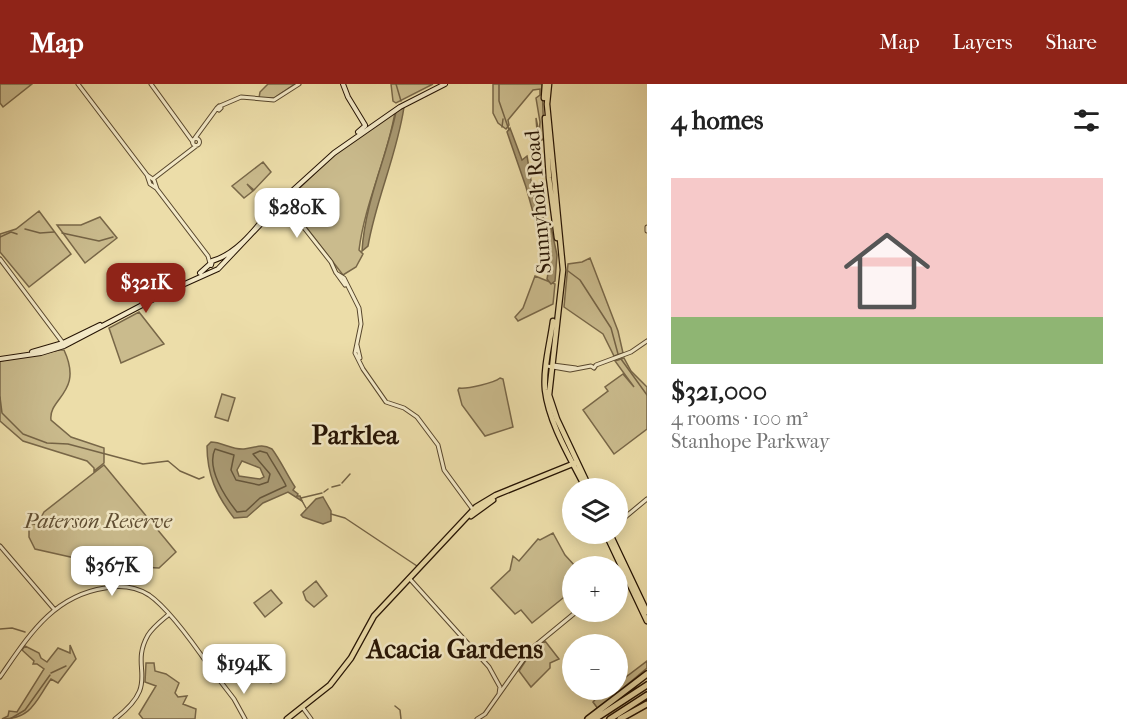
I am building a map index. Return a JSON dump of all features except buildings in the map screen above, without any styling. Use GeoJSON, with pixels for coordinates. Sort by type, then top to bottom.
{"type":"FeatureCollection","features":[{"type":"Feature","properties":{"kind":"highway"},"geometry":{"type":"LineString","coordinates":[[588,719],[647,673]]}},
{"type":"Feature","properties":{"kind":"highway"},"geometry":{"type":"LineString","coordinates":[[595,719],[647,685]]}},
{"type":"Feature","properties":{"kind":"highway"},"geometry":{"type":"LineString","coordinates":[[610,719],[647,695]]}},
{"type":"Feature","properties":{"kind":"highway"},"geometry":{"type":"LineString","coordinates":[[620,719],[647,704]]}},
{"type":"Feature","properties":{"kind":"main road"},"geometry":{"type":"LineString","coordinates":[[344,84],[350,99],[368,125]]}},
{"type":"Feature","properties":{"kind":"main road"},"geometry":{"type":"LineString","coordinates":[[0,358],[63,343],[199,273],[210,263],[232,251],[281,200],[368,125],[437,84]]}},
{"type":"Feature","properties":{"kind":"main road"},"geometry":{"type":"LineString","coordinates":[[368,125],[446,84]]}},
{"type":"Feature","properties":{"kind":"main road","name":"Sunnyholt Road"},"geometry":{"type":"LineString","coordinates":[[546,85],[563,270],[549,366],[547,399],[571,458],[582,478]]}},
{"type":"Feature","properties":{"kind":"main road"},"geometry":{"type":"LineString","coordinates":[[0,358],[41,353],[69,344],[217,268],[281,200]]}},
{"type":"Feature","properties":{"kind":"main road"},"geometry":{"type":"LineString","coordinates":[[215,260],[217,268]]}},
{"type":"Feature","properties":{"kind":"main road"},"geometry":{"type":"LineString","coordinates":[[210,263],[217,268]]}},
{"type":"Feature","properties":{"kind":"main road","name":"Sunnyholt Road"},"geometry":{"type":"LineString","coordinates":[[549,366],[551,403],[582,478]]}},
{"type":"Feature","properties":{"kind":"main road"},"geometry":{"type":"LineString","coordinates":[[546,475],[565,465],[571,458]]}},
{"type":"Feature","properties":{"kind":"main road"},"geometry":{"type":"LineString","coordinates":[[474,511],[494,499],[576,465]]}},
{"type":"Feature","properties":{"kind":"main road"},"geometry":{"type":"LineString","coordinates":[[292,719],[330,685],[351,658],[374,616],[474,511],[490,498],[576,465]]}},
{"type":"Feature","properties":{"kind":"main road"},"geometry":{"type":"LineString","coordinates":[[567,470],[578,478]]}},
{"type":"Feature","properties":{"kind":"main road"},"geometry":{"type":"LineString","coordinates":[[628,580],[647,612]]}},
{"type":"Feature","properties":{"kind":"main road"},"geometry":{"type":"LineString","coordinates":[[628,582],[647,621]]}},
{"type":"Feature","properties":{"kind":"main road"},"geometry":{"type":"LineString","coordinates":[[287,719],[303,709]]}},
{"type":"Feature","properties":{"kind":"street"},"geometry":{"type":"LineString","coordinates":[[78,84],[208,256],[210,263]]}},
{"type":"Feature","properties":{"kind":"street"},"geometry":{"type":"LineString","coordinates":[[151,84],[195,141]]}},
{"type":"Feature","properties":{"kind":"street"},"geometry":{"type":"LineString","coordinates":[[153,182],[191,149],[213,114],[225,103],[245,97],[272,100],[299,84]]}},
{"type":"Feature","properties":{"kind":"street"},"geometry":{"type":"LineString","coordinates":[[281,200],[356,299],[360,313],[357,344],[360,363],[386,398],[386,402],[390,401],[409,410],[419,420],[438,445],[444,470],[474,511]]}},
{"type":"Feature","properties":{"kind":"street"},"geometry":{"type":"LineString","coordinates":[[208,256],[215,260]]}},
{"type":"Feature","properties":{"kind":"street"},"geometry":{"type":"LineString","coordinates":[[0,259],[63,343]]}},
{"type":"Feature","properties":{"kind":"street"},"geometry":{"type":"LineString","coordinates":[[549,366],[578,369],[591,366],[594,368],[596,365],[631,352],[647,341]]}},
{"type":"Feature","properties":{"kind":"street"},"geometry":{"type":"LineString","coordinates":[[628,515],[647,499]]}},
{"type":"Feature","properties":{"kind":"street"},"geometry":{"type":"LineString","coordinates":[[0,546],[54,609]]}},
{"type":"Feature","properties":{"kind":"street"},"geometry":{"type":"LineString","coordinates":[[410,579],[489,667],[502,686]]}},
{"type":"Feature","properties":{"kind":"street"},"geometry":{"type":"LineString","coordinates":[[0,677],[34,628],[54,609],[91,591],[123,587],[138,590],[152,597],[213,671],[245,719]]}},
{"type":"Feature","properties":{"kind":"street"},"geometry":{"type":"LineString","coordinates":[[115,719],[138,696],[143,681],[145,642],[152,629],[168,615]]}},
{"type":"Feature","properties":{"kind":"street"},"geometry":{"type":"LineString","coordinates":[[477,719],[483,716],[502,686],[531,649],[564,622]]}},
{"type":"Feature","properties":{"kind":"street"},"geometry":{"type":"LineString","coordinates":[[303,709],[311,719]]}},
{"type":"Feature","properties":{"kind":"green space"},"geometry":{"type":"Polygon","coordinates":[[[0,84],[32,84],[3,107],[0,103],[0,84]]]}},
{"type":"Feature","properties":{"kind":"green space"},"geometry":{"type":"Polygon","coordinates":[[[268,84],[295,84],[274,98],[259,98],[260,92],[268,84]]]}},
{"type":"Feature","properties":{"kind":"green space"},"geometry":{"type":"Polygon","coordinates":[[[391,84],[433,84],[396,103],[393,101],[391,84]]]}},
{"type":"Feature","properties":{"kind":"green space"},"geometry":{"type":"Polygon","coordinates":[[[493,84],[542,84],[544,138],[538,144],[536,118],[539,133],[540,122],[536,98],[540,95],[540,89],[533,90],[508,120],[509,125],[506,129],[498,123],[493,113],[493,84]]]}},
{"type":"Feature","properties":{"kind":"green space"},"geometry":{"type":"Polygon","coordinates":[[[395,112],[362,232],[359,250],[363,254],[356,267],[343,275],[286,201],[334,155],[395,112]]]}},
{"type":"Feature","properties":{"kind":"green space"},"geometry":{"type":"Polygon","coordinates":[[[263,162],[271,172],[254,190],[247,184],[253,191],[244,198],[232,186],[263,162]]]}},
{"type":"Feature","properties":{"kind":"green space"},"geometry":{"type":"Polygon","coordinates":[[[39,211],[71,254],[29,287],[0,252],[0,234],[16,229],[39,211]]]}},
{"type":"Feature","properties":{"kind":"green space"},"geometry":{"type":"Polygon","coordinates":[[[100,217],[117,238],[85,263],[57,225],[81,225],[100,217]]]}},
{"type":"Feature","properties":{"kind":"green space"},"geometry":{"type":"Polygon","coordinates":[[[590,258],[618,331],[623,353],[614,356],[603,334],[564,307],[568,264],[590,258]]]}},
{"type":"Feature","properties":{"kind":"green space"},"geometry":{"type":"Polygon","coordinates":[[[535,276],[555,284],[553,304],[518,321],[515,317],[523,308],[535,276]]]}},
{"type":"Feature","properties":{"kind":"green space"},"geometry":{"type":"Polygon","coordinates":[[[139,312],[164,344],[121,363],[109,328],[139,312]]]}},
{"type":"Feature","properties":{"kind":"green space"},"geometry":{"type":"Polygon","coordinates":[[[64,350],[70,376],[64,393],[52,412],[51,420],[71,437],[104,448],[104,463],[94,471],[87,461],[23,441],[0,421],[0,361],[64,350]]]}},
{"type":"Feature","properties":{"kind":"green space"},"geometry":{"type":"Polygon","coordinates":[[[624,358],[631,371],[647,387],[647,429],[614,454],[583,410],[608,391],[605,387],[623,374],[634,387],[615,361],[624,358]]]}},
{"type":"Feature","properties":{"kind":"green space"},"geometry":{"type":"Polygon","coordinates":[[[500,378],[503,379],[513,427],[485,436],[462,405],[458,390],[487,384],[500,378]]]}},
{"type":"Feature","properties":{"kind":"green space"},"geometry":{"type":"Polygon","coordinates":[[[222,394],[235,398],[228,421],[215,417],[222,394]]]}},
{"type":"Feature","properties":{"kind":"green space","name":"Paterson Reserve"},"geometry":{"type":"Polygon","coordinates":[[[104,465],[176,552],[159,568],[120,562],[97,563],[35,549],[29,537],[29,523],[37,525],[44,512],[104,465]]]}},
{"type":"Feature","properties":{"kind":"green space"},"geometry":{"type":"Polygon","coordinates":[[[553,533],[566,556],[562,556],[562,599],[532,623],[521,610],[515,614],[491,588],[510,570],[513,556],[519,561],[538,539],[553,533]]]}},
{"type":"Feature","properties":{"kind":"green space"},"geometry":{"type":"Polygon","coordinates":[[[316,581],[327,596],[314,607],[306,600],[303,592],[316,581]]]}},
{"type":"Feature","properties":{"kind":"green space"},"geometry":{"type":"Polygon","coordinates":[[[271,590],[282,603],[265,617],[254,603],[271,590]]]}},
{"type":"Feature","properties":{"kind":"green space"},"geometry":{"type":"Polygon","coordinates":[[[545,641],[559,659],[550,663],[550,668],[531,687],[519,671],[532,651],[545,641]]]}},
{"type":"Feature","properties":{"kind":"green space"},"geometry":{"type":"Polygon","coordinates":[[[70,645],[76,659],[58,683],[51,679],[27,712],[20,716],[2,719],[8,716],[9,711],[17,712],[44,669],[33,664],[34,661],[22,650],[25,646],[39,653],[41,658],[47,662],[58,648],[70,653],[70,645]]]}},
{"type":"Feature","properties":{"kind":"green space"},"geometry":{"type":"Polygon","coordinates":[[[647,661],[647,668],[628,684],[628,675],[647,661]]]}},
{"type":"Feature","properties":{"kind":"green space"},"geometry":{"type":"Polygon","coordinates":[[[146,663],[154,663],[155,671],[166,674],[179,683],[175,693],[178,697],[187,696],[183,704],[196,709],[195,719],[143,719],[139,714],[156,686],[145,682],[146,663]]]}},
{"type":"Feature","properties":{"kind":"green space"},"geometry":{"type":"Polygon","coordinates":[[[269,665],[278,677],[271,683],[253,677],[269,665]]]}},
{"type":"Feature","properties":{"kind":"green space"},"geometry":{"type":"Polygon","coordinates":[[[595,700],[609,700],[598,709],[593,702],[595,700]]]}},
{"type":"Feature","properties":{"kind":"water"},"geometry":{"type":"Polygon","coordinates":[[[404,107],[397,142],[368,246],[362,251],[371,198],[396,112],[404,107]]]}},
{"type":"Feature","properties":{"kind":"water"},"geometry":{"type":"Polygon","coordinates":[[[510,128],[522,160],[527,156],[540,213],[551,227],[557,255],[555,281],[551,284],[547,279],[550,262],[546,240],[536,223],[507,132],[510,128]]]}},
{"type":"Feature","properties":{"kind":"water"},"geometry":{"type":"Polygon","coordinates":[[[211,442],[240,449],[261,446],[272,449],[295,487],[293,490],[302,501],[288,492],[263,503],[247,517],[234,518],[214,484],[207,446],[211,442]],[[242,461],[237,470],[239,476],[260,479],[264,477],[260,468],[242,461]]]}},
{"type":"Feature","properties":{"kind":"water"},"geometry":{"type":"Polygon","coordinates":[[[323,497],[331,511],[331,521],[323,524],[301,515],[316,499],[323,497]]]}},
{"type":"Feature","properties":{"kind":"waterway"},"geometry":{"type":"LineString","coordinates":[[396,84],[401,101]]}},
{"type":"Feature","properties":{"kind":"waterway"},"geometry":{"type":"LineString","coordinates":[[499,84],[499,101],[509,130]]}},
{"type":"Feature","properties":{"kind":"waterway"},"geometry":{"type":"LineString","coordinates":[[502,127],[503,119]]}},
{"type":"Feature","properties":{"kind":"waterway"},"geometry":{"type":"LineString","coordinates":[[25,229],[40,233],[54,232]]}},
{"type":"Feature","properties":{"kind":"waterway"},"geometry":{"type":"LineString","coordinates":[[0,237],[11,232],[17,234]]}},
{"type":"Feature","properties":{"kind":"waterway"},"geometry":{"type":"LineString","coordinates":[[62,233],[99,241],[113,237]]}},
{"type":"Feature","properties":{"kind":"waterway"},"geometry":{"type":"LineString","coordinates":[[568,271],[580,280],[611,328],[618,354]]}},
{"type":"Feature","properties":{"kind":"waterway"},"geometry":{"type":"LineString","coordinates":[[621,359],[647,395]]}},
{"type":"Feature","properties":{"kind":"waterway"},"geometry":{"type":"LineString","coordinates":[[0,397],[2,413],[23,434],[47,443],[68,444],[143,464],[168,461],[180,471],[199,479],[204,477]]}},
{"type":"Feature","properties":{"kind":"waterway"},"geometry":{"type":"LineString","coordinates":[[342,483],[350,474]]}},
{"type":"Feature","properties":{"kind":"waterway"},"geometry":{"type":"LineString","coordinates":[[332,487],[340,485]]}},
{"type":"Feature","properties":{"kind":"waterway"},"geometry":{"type":"LineString","coordinates":[[324,492],[328,489]]}},
{"type":"Feature","properties":{"kind":"waterway"},"geometry":{"type":"LineString","coordinates":[[301,498],[322,493]]}},
{"type":"Feature","properties":{"kind":"waterway"},"geometry":{"type":"LineString","coordinates":[[301,499],[306,508]]}},
{"type":"Feature","properties":{"kind":"waterway"},"geometry":{"type":"LineString","coordinates":[[331,514],[345,518],[417,566]]}},
{"type":"Feature","properties":{"kind":"waterway"},"geometry":{"type":"LineString","coordinates":[[0,629],[12,628],[25,632]]}},
{"type":"Feature","properties":{"kind":"waterway"},"geometry":{"type":"LineString","coordinates":[[51,673],[66,666]]}},
{"type":"Feature","properties":{"kind":"waterway"},"geometry":{"type":"LineString","coordinates":[[10,719],[25,710],[50,675]]}},
{"type":"Feature","properties":{"kind":"waterway"},"geometry":{"type":"LineString","coordinates":[[395,706],[400,710],[401,719]]}},
{"type":"Feature","properties":{"kind":"district","name":"Parklea"},"geometry":{"type":"Point","coordinates":[355,435]}},
{"type":"Feature","properties":{"kind":"district","name":"Acacia Gardens"},"geometry":{"type":"Point","coordinates":[455,649]}}]}
